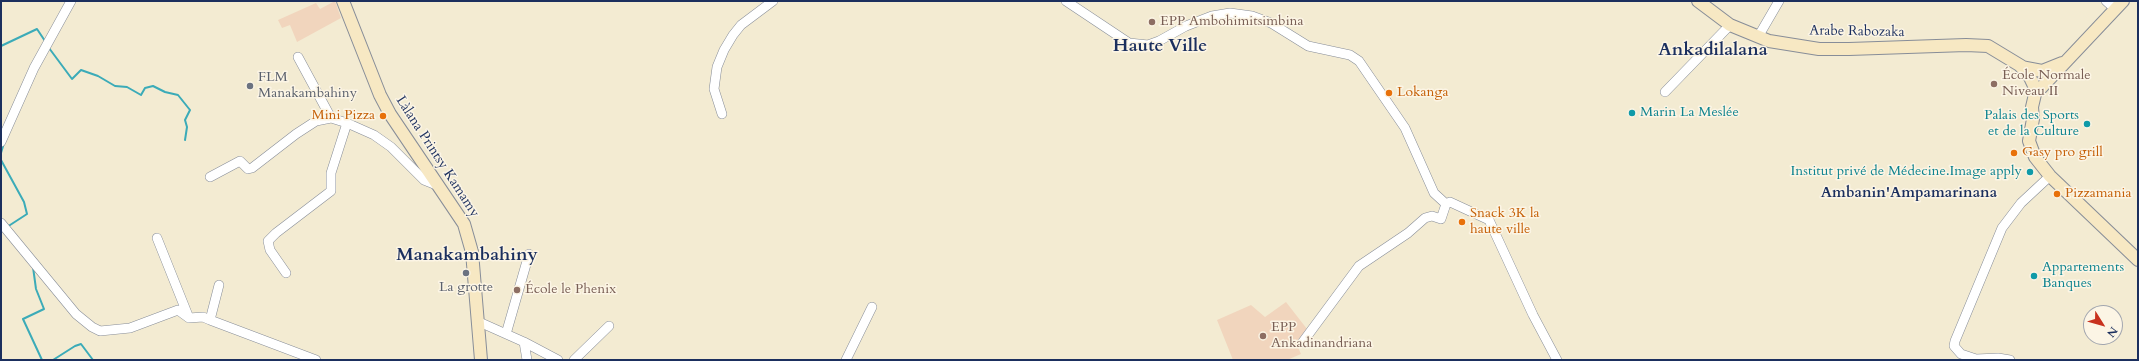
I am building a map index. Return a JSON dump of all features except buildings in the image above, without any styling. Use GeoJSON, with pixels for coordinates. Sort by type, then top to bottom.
{"type":"FeatureCollection","features":[{"type":"Feature","properties":{"kind":"street"},"geometry":{"type":"LineString","coordinates":[[1,142],[34,68],[71,1]]}},
{"type":"Feature","properties":{"kind":"street","name":"Làlana Printsy Kamamy"},"geometry":{"type":"LineString","coordinates":[[343,1],[380,96],[390,114],[460,215],[471,244],[481,360]]}},
{"type":"Feature","properties":{"kind":"street"},"geometry":{"type":"LineString","coordinates":[[722,114],[714,90],[717,67],[724,50],[732,35],[741,25],[773,1]]}},
{"type":"Feature","properties":{"kind":"street"},"geometry":{"type":"LineString","coordinates":[[1066,1],[1129,43],[1148,45],[1159,42],[1186,26],[1212,16],[1230,13],[1252,16],[1271,23],[1308,46],[1350,55],[1359,61],[1405,128],[1428,183],[1434,193],[1446,204]]}},
{"type":"Feature","properties":{"kind":"street","name":"Arabe Rabozaka"},"geometry":{"type":"LineString","coordinates":[[1698,1],[1730,25],[1769,41],[1819,48],[1883,49],[1966,45],[1988,46],[2002,53],[2021,67]]}},
{"type":"Feature","properties":{"kind":"street"},"geometry":{"type":"LineString","coordinates":[[1758,37],[1779,1]]}},
{"type":"Feature","properties":{"kind":"street"},"geometry":{"type":"LineString","coordinates":[[2036,90],[2042,88],[2115,4]]}},
{"type":"Feature","properties":{"kind":"street"},"geometry":{"type":"LineString","coordinates":[[1665,92],[1730,25]]}},
{"type":"Feature","properties":{"kind":"street"},"geometry":{"type":"LineString","coordinates":[[298,57],[331,118]]}},
{"type":"Feature","properties":{"kind":"street"},"geometry":{"type":"LineString","coordinates":[[2021,67],[2042,71],[2064,62]]}},
{"type":"Feature","properties":{"kind":"street"},"geometry":{"type":"LineString","coordinates":[[2021,67],[2026,69],[2036,90],[2032,107],[2033,119],[2029,141],[2034,157],[2050,176],[2138,260]]}},
{"type":"Feature","properties":{"kind":"street"},"geometry":{"type":"LineString","coordinates":[[210,177],[240,161],[248,169],[252,168],[296,134],[316,121],[331,118],[346,123],[382,141],[424,180],[439,186]]}},
{"type":"Feature","properties":{"kind":"street"},"geometry":{"type":"LineString","coordinates":[[286,273],[270,250],[268,241],[331,191],[331,173],[346,123]]}},
{"type":"Feature","properties":{"kind":"street"},"geometry":{"type":"LineString","coordinates":[[2010,360],[1993,358],[1976,359],[1961,354],[1954,346],[1955,341],[2002,228],[2021,203],[2050,176]]}},
{"type":"Feature","properties":{"kind":"street"},"geometry":{"type":"LineString","coordinates":[[1446,204],[1450,202],[1489,220],[1533,315],[1557,360]]}},
{"type":"Feature","properties":{"kind":"street"},"geometry":{"type":"LineString","coordinates":[[1302,343],[1359,266],[1408,233],[1425,218],[1432,216],[1440,219],[1446,204]]}},
{"type":"Feature","properties":{"kind":"street"},"geometry":{"type":"LineString","coordinates":[[1,223],[76,314],[92,327],[100,331],[130,328],[178,310],[189,318],[203,317],[316,360]]}},
{"type":"Feature","properties":{"kind":"street"},"geometry":{"type":"LineString","coordinates":[[157,238],[189,318]]}},
{"type":"Feature","properties":{"kind":"street"},"geometry":{"type":"LineString","coordinates":[[506,334],[529,254]]}},
{"type":"Feature","properties":{"kind":"street"},"geometry":{"type":"LineString","coordinates":[[210,320],[219,285]]}},
{"type":"Feature","properties":{"kind":"street"},"geometry":{"type":"LineString","coordinates":[[846,360],[872,307]]}},
{"type":"Feature","properties":{"kind":"street"},"geometry":{"type":"LineString","coordinates":[[477,321],[524,342],[558,360]]}},
{"type":"Feature","properties":{"kind":"street"},"geometry":{"type":"LineString","coordinates":[[574,360],[609,326]]}},
{"type":"Feature","properties":{"kind":"street"},"geometry":{"type":"LineString","coordinates":[[524,342],[527,360]]}},
{"type":"Feature","properties":{"kind":"shaded area"},"geometry":{"type":"Polygon","coordinates":[[[335,1],[341,18],[297,42],[290,25],[282,28],[278,20],[316,3],[320,9],[335,1]]]}},
{"type":"Feature","properties":{"kind":"shaded area","name":"EPP Ankadinandriana"},"geometry":{"type":"Polygon","coordinates":[[[1286,302],[1307,329],[1296,343],[1301,354],[1287,360],[1233,360],[1217,320],[1251,305],[1265,317],[1286,302]]]}},
{"type":"Feature","properties":{"kind":"waterway"},"geometry":{"type":"LineString","coordinates":[[1,46],[37,29],[45,41]]}},
{"type":"Feature","properties":{"kind":"waterway"},"geometry":{"type":"LineString","coordinates":[[49,48],[72,79],[81,70],[98,76],[115,86],[127,87],[141,95],[145,88],[153,86],[165,92],[178,95],[190,110],[185,120],[187,127],[185,140]]}},
{"type":"Feature","properties":{"kind":"waterway"},"geometry":{"type":"LineString","coordinates":[[1,153],[4,143]]}},
{"type":"Feature","properties":{"kind":"waterway"},"geometry":{"type":"LineString","coordinates":[[1,160],[24,202],[27,214],[7,227]]}},
{"type":"Feature","properties":{"kind":"waterway"},"geometry":{"type":"LineString","coordinates":[[33,267],[36,289],[44,309],[23,319],[42,360]]}},
{"type":"Feature","properties":{"kind":"waterway"},"geometry":{"type":"LineString","coordinates":[[53,360],[75,346],[81,344],[93,360]]}},
{"type":"Feature","properties":{"kind":"place","name":"EPP Ambohimitsimbina"},"geometry":{"type":"Point","coordinates":[1152,22]}},
{"type":"Feature","properties":{"kind":"place","name":"École Normale Niveau II"},"geometry":{"type":"Point","coordinates":[1994,84]}},
{"type":"Feature","properties":{"kind":"place","name":"FLM Manakambahiny"},"geometry":{"type":"Point","coordinates":[250,86]}},
{"type":"Feature","properties":{"kind":"place","name":"Lokanga"},"geometry":{"type":"Point","coordinates":[1389,93]}},
{"type":"Feature","properties":{"kind":"place","name":"Marin La Meslée"},"geometry":{"type":"Point","coordinates":[1632,113]}},
{"type":"Feature","properties":{"kind":"place","name":"Mini Pizza"},"geometry":{"type":"Point","coordinates":[383,116]}},
{"type":"Feature","properties":{"kind":"place","name":"Palais des Sports et de la Culture"},"geometry":{"type":"Point","coordinates":[2087,124]}},
{"type":"Feature","properties":{"kind":"place","name":"Gasy pro grill"},"geometry":{"type":"Point","coordinates":[2014,153]}},
{"type":"Feature","properties":{"kind":"place","name":"Institut privé de Médecine.Image apply"},"geometry":{"type":"Point","coordinates":[2030,172]}},
{"type":"Feature","properties":{"kind":"place","name":"Pizzamania"},"geometry":{"type":"Point","coordinates":[2057,194]}},
{"type":"Feature","properties":{"kind":"place","name":"Snack 3K la haute ville"},"geometry":{"type":"Point","coordinates":[1462,222]}},
{"type":"Feature","properties":{"kind":"place","name":"La grotte"},"geometry":{"type":"Point","coordinates":[466,273]}},
{"type":"Feature","properties":{"kind":"place","name":"Appartements Banques"},"geometry":{"type":"Point","coordinates":[2034,276]}},
{"type":"Feature","properties":{"kind":"place","name":"École le Phenix"},"geometry":{"type":"Point","coordinates":[517,290]}},
{"type":"Feature","properties":{"kind":"place","name":"EPP Ankadinandriana"},"geometry":{"type":"Point","coordinates":[1263,336]}},
{"type":"Feature","properties":{"kind":"district","name":"Haute Ville"},"geometry":{"type":"Point","coordinates":[1160,47]}},
{"type":"Feature","properties":{"kind":"district","name":"Ankadilalana"},"geometry":{"type":"Point","coordinates":[1713,51]}},
{"type":"Feature","properties":{"kind":"district","name":"Ambanin'Ampamarinana"},"geometry":{"type":"Point","coordinates":[1909,194]}},
{"type":"Feature","properties":{"kind":"district","name":"Manakambahiny"},"geometry":{"type":"Point","coordinates":[467,256]}}]}
